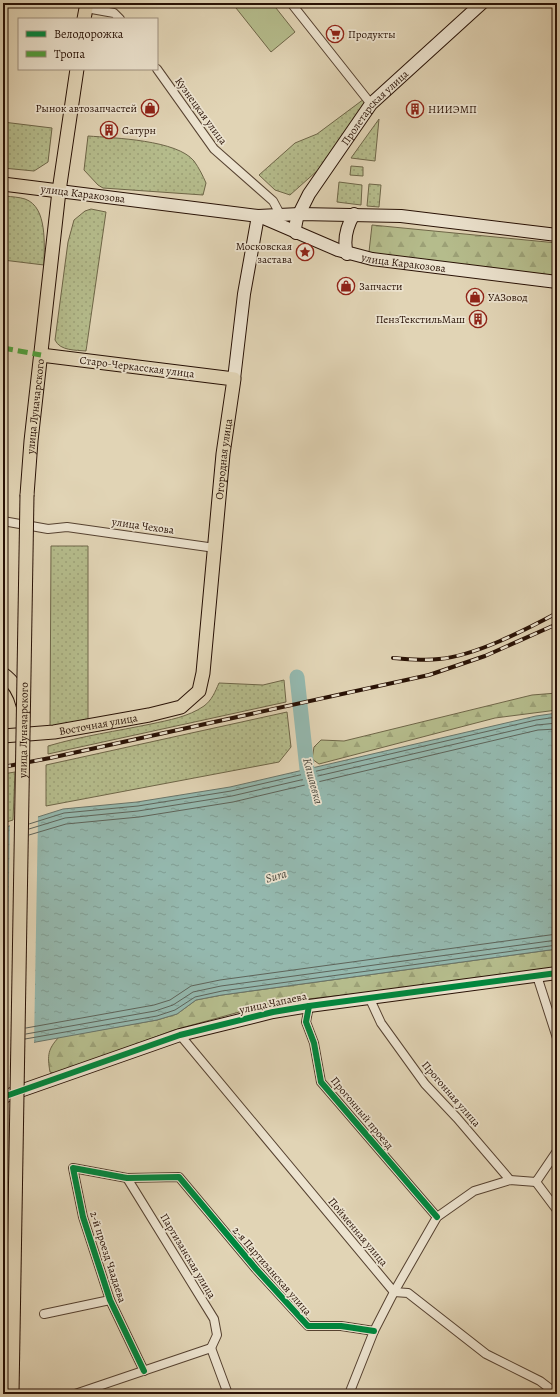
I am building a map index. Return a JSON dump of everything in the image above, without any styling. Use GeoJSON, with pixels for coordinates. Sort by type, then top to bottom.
{"type":"FeatureCollection","features":[{"type":"Feature","properties":{"kind":"main road","name":"Пролетарская улица"},"geometry":{"type":"LineString","coordinates":[[296,233],[296,223],[310,194],[371,104],[482,3]]}},
{"type":"Feature","properties":{"kind":"main road","name":"улица Луначарского"},"geometry":{"type":"LineString","coordinates":[[12,1394],[27,494],[31,441],[59,191],[77,70]]}},
{"type":"Feature","properties":{"kind":"main road","name":"улица Каракозова"},"geometry":{"type":"LineString","coordinates":[[3,184],[258,216],[280,214],[354,214],[401,216],[557,234]]}},
{"type":"Feature","properties":{"kind":"main road"},"geometry":{"type":"LineString","coordinates":[[348,254],[345,243],[350,222],[354,214]]}},
{"type":"Feature","properties":{"kind":"main road","name":"улица Каракозова"},"geometry":{"type":"LineString","coordinates":[[258,216],[348,254],[407,265],[557,282]]}},
{"type":"Feature","properties":{"kind":"main road","name":"Огородная улица"},"geometry":{"type":"LineString","coordinates":[[190,700],[199,691],[203,673],[223,454],[244,294],[258,216]]}},
{"type":"Feature","properties":{"kind":"main road","name":"Старо-Черкасская улица"},"geometry":{"type":"LineString","coordinates":[[41,355],[234,379]]}},
{"type":"Feature","properties":{"kind":"main road"},"geometry":{"type":"LineString","coordinates":[[3,674],[20,693],[24,711]]}},
{"type":"Feature","properties":{"kind":"main road","name":"Восточная улица"},"geometry":{"type":"LineString","coordinates":[[3,736],[54,732],[141,716],[181,707],[190,700]]}},
{"type":"Feature","properties":{"kind":"main road","name":"улица Чапаева"},"geometry":{"type":"LineString","coordinates":[[3,1097],[180,1035],[273,1012],[557,973]]}},
{"type":"Feature","properties":{"kind":"street"},"geometry":{"type":"LineString","coordinates":[[291,3],[371,104]]}},
{"type":"Feature","properties":{"kind":"street"},"geometry":{"type":"LineString","coordinates":[[86,10],[114,14],[119,18]]}},
{"type":"Feature","properties":{"kind":"street","name":"Кузнецкая улица"},"geometry":{"type":"LineString","coordinates":[[158,70],[214,149],[273,201],[280,214]]}},
{"type":"Feature","properties":{"kind":"street","name":"улица Чехова"},"geometry":{"type":"LineString","coordinates":[[3,521],[48,529],[67,527],[215,548]]}},
{"type":"Feature","properties":{"kind":"street"},"geometry":{"type":"LineString","coordinates":[[537,976],[557,1038]]}},
{"type":"Feature","properties":{"kind":"street","name":"Прогонная улица"},"geometry":{"type":"LineString","coordinates":[[369,998],[381,1023],[425,1084],[457,1118],[510,1180]]}},
{"type":"Feature","properties":{"kind":"street","name":"Прогонный проезд"},"geometry":{"type":"LineString","coordinates":[[309,1006],[306,1022],[314,1043],[321,1082],[437,1217]]}},
{"type":"Feature","properties":{"kind":"street","name":"Пойменная улица"},"geometry":{"type":"LineString","coordinates":[[180,1035],[394,1292]]}},
{"type":"Feature","properties":{"kind":"street"},"geometry":{"type":"LineString","coordinates":[[536,1182],[557,1151]]}},
{"type":"Feature","properties":{"kind":"street","name":"2-й проезд Чаадаева"},"geometry":{"type":"LineString","coordinates":[[127,1178],[73,1168],[83,1216],[110,1300],[144,1371]]}},
{"type":"Feature","properties":{"kind":"street","name":"2-я Партизанская улица"},"geometry":{"type":"LineString","coordinates":[[127,1178],[179,1178],[256,1270],[308,1326],[342,1326],[374,1331]]}},
{"type":"Feature","properties":{"kind":"street","name":"Партизанская улица"},"geometry":{"type":"LineString","coordinates":[[127,1178],[214,1319],[217,1335],[211,1348]]}},
{"type":"Feature","properties":{"kind":"street"},"geometry":{"type":"LineString","coordinates":[[350,1394],[374,1331],[394,1292],[437,1217],[474,1191],[510,1180],[536,1182],[557,1210]]}},
{"type":"Feature","properties":{"kind":"street"},"geometry":{"type":"LineString","coordinates":[[394,1292],[408,1293],[486,1354],[540,1381],[557,1394]]}},
{"type":"Feature","properties":{"kind":"street"},"geometry":{"type":"LineString","coordinates":[[44,1314],[110,1300]]}},
{"type":"Feature","properties":{"kind":"street"},"geometry":{"type":"LineString","coordinates":[[76,1394],[211,1348],[228,1394]]}},
{"type":"Feature","properties":{"kind":"green space"},"geometry":{"type":"Polygon","coordinates":[[[232,3],[272,3],[295,32],[271,52],[232,3]]]}},
{"type":"Feature","properties":{"kind":"green space"},"geometry":{"type":"Polygon","coordinates":[[[364,99],[367,106],[327,162],[290,195],[275,190],[259,175],[295,143],[317,134],[364,99]]]}},
{"type":"Feature","properties":{"kind":"green space"},"geometry":{"type":"Polygon","coordinates":[[[379,119],[375,161],[351,158],[379,119]]]}},
{"type":"Feature","properties":{"kind":"green space"},"geometry":{"type":"Polygon","coordinates":[[[3,122],[52,128],[48,162],[34,171],[3,168],[3,122]]]}},
{"type":"Feature","properties":{"kind":"green space"},"geometry":{"type":"Polygon","coordinates":[[[88,136],[145,141],[160,144],[186,154],[194,161],[206,183],[203,195],[103,188],[98,185],[84,170],[88,136]]]}},
{"type":"Feature","properties":{"kind":"green space"},"geometry":{"type":"Polygon","coordinates":[[[351,166],[363,167],[363,176],[350,175],[351,166]]]}},
{"type":"Feature","properties":{"kind":"green space"},"geometry":{"type":"Polygon","coordinates":[[[339,182],[362,185],[361,205],[337,202],[339,182]]]}},
{"type":"Feature","properties":{"kind":"green space"},"geometry":{"type":"Polygon","coordinates":[[[369,184],[381,185],[379,207],[367,206],[369,184]]]}},
{"type":"Feature","properties":{"kind":"green space"},"geometry":{"type":"Polygon","coordinates":[[[6,196],[25,199],[32,203],[38,210],[43,228],[44,265],[3,260],[3,197],[6,196]]]}},
{"type":"Feature","properties":{"kind":"green space"},"geometry":{"type":"Polygon","coordinates":[[[91,209],[106,212],[86,351],[73,350],[64,348],[57,344],[55,340],[68,242],[74,220],[85,211],[91,209]]]}},
{"type":"Feature","properties":{"kind":"green space"},"geometry":{"type":"Polygon","coordinates":[[[372,225],[557,243],[557,279],[409,262],[369,252],[372,225]]]}},
{"type":"Feature","properties":{"kind":"green space"},"geometry":{"type":"Polygon","coordinates":[[[51,546],[88,546],[88,720],[50,727],[51,546]]]}},
{"type":"Feature","properties":{"kind":"green space"},"geometry":{"type":"Polygon","coordinates":[[[284,680],[286,702],[48,754],[48,746],[61,742],[165,721],[192,713],[204,706],[209,701],[219,683],[263,685],[284,680]]]}},
{"type":"Feature","properties":{"kind":"green space"},"geometry":{"type":"Polygon","coordinates":[[[557,693],[557,710],[495,718],[319,764],[312,759],[314,747],[321,740],[344,741],[532,695],[557,693]]]}},
{"type":"Feature","properties":{"kind":"green space"},"geometry":{"type":"Polygon","coordinates":[[[287,712],[291,747],[279,762],[46,806],[46,765],[287,712]]]}},
{"type":"Feature","properties":{"kind":"green space"},"geometry":{"type":"Polygon","coordinates":[[[15,772],[13,820],[3,823],[3,774],[15,772]]]}},
{"type":"Feature","properties":{"kind":"green space"},"geometry":{"type":"Polygon","coordinates":[[[557,949],[557,967],[371,992],[272,1003],[174,1030],[56,1074],[50,1072],[49,1053],[59,1037],[157,1020],[177,1014],[196,1000],[222,995],[557,949]]]}},
{"type":"Feature","properties":{"kind":"water","name":"Sura"},"geometry":{"type":"Polygon","coordinates":[[[557,713],[557,949],[222,995],[196,1000],[177,1014],[157,1020],[3,1048],[3,828],[63,809],[137,802],[230,787],[536,716],[557,713]]]}},
{"type":"Feature","properties":{"kind":"pier"},"geometry":{"type":"Polygon","coordinates":[[[38,815],[34,1044],[6,1049],[10,823],[38,815]]]}},
{"type":"Feature","properties":{"kind":"waterway","name":"Кашаевка"},"geometry":{"type":"LineString","coordinates":[[297,677],[307,769],[314,789]]}},
{"type":"Feature","properties":{"kind":"railway"},"geometry":{"type":"LineString","coordinates":[[393,658],[433,660],[468,653],[500,641],[557,613]]}},
{"type":"Feature","properties":{"kind":"railway"},"geometry":{"type":"LineString","coordinates":[[3,767],[429,675],[485,656],[557,624]]}},
{"type":"Feature","properties":{"kind":"marked path"},"geometry":{"type":"LineString","coordinates":[[3,348],[41,355]]}},
{"type":"Feature","properties":{"kind":"cycle path"},"geometry":{"type":"LineString","coordinates":[[3,1097],[180,1035],[273,1012],[557,973]]}},
{"type":"Feature","properties":{"kind":"cycle path"},"geometry":{"type":"LineString","coordinates":[[309,1006],[306,1022],[314,1043],[321,1082],[437,1217]]}},
{"type":"Feature","properties":{"kind":"cycle path"},"geometry":{"type":"LineString","coordinates":[[144,1371],[110,1300],[83,1217],[73,1168],[127,1178],[179,1177],[256,1269],[308,1326],[341,1326],[374,1331]]}},
{"type":"Feature","properties":{"kind":"place","name":"Продукты"},"geometry":{"type":"Point","coordinates":[335,34]}},
{"type":"Feature","properties":{"kind":"place","name":"Рынок автозапчастей"},"geometry":{"type":"Point","coordinates":[150,108]}},
{"type":"Feature","properties":{"kind":"place","name":"НИИЭМП"},"geometry":{"type":"Point","coordinates":[415,109]}},
{"type":"Feature","properties":{"kind":"place","name":"Сатурн"},"geometry":{"type":"Point","coordinates":[109,130]}},
{"type":"Feature","properties":{"kind":"place","name":"Московская застава"},"geometry":{"type":"Point","coordinates":[305,252]}},
{"type":"Feature","properties":{"kind":"place","name":"Запчасти"},"geometry":{"type":"Point","coordinates":[346,286]}},
{"type":"Feature","properties":{"kind":"place","name":"УАЗовод"},"geometry":{"type":"Point","coordinates":[475,297]}},
{"type":"Feature","properties":{"kind":"place","name":"ПензТекстильМаш"},"geometry":{"type":"Point","coordinates":[478,319]}}]}
